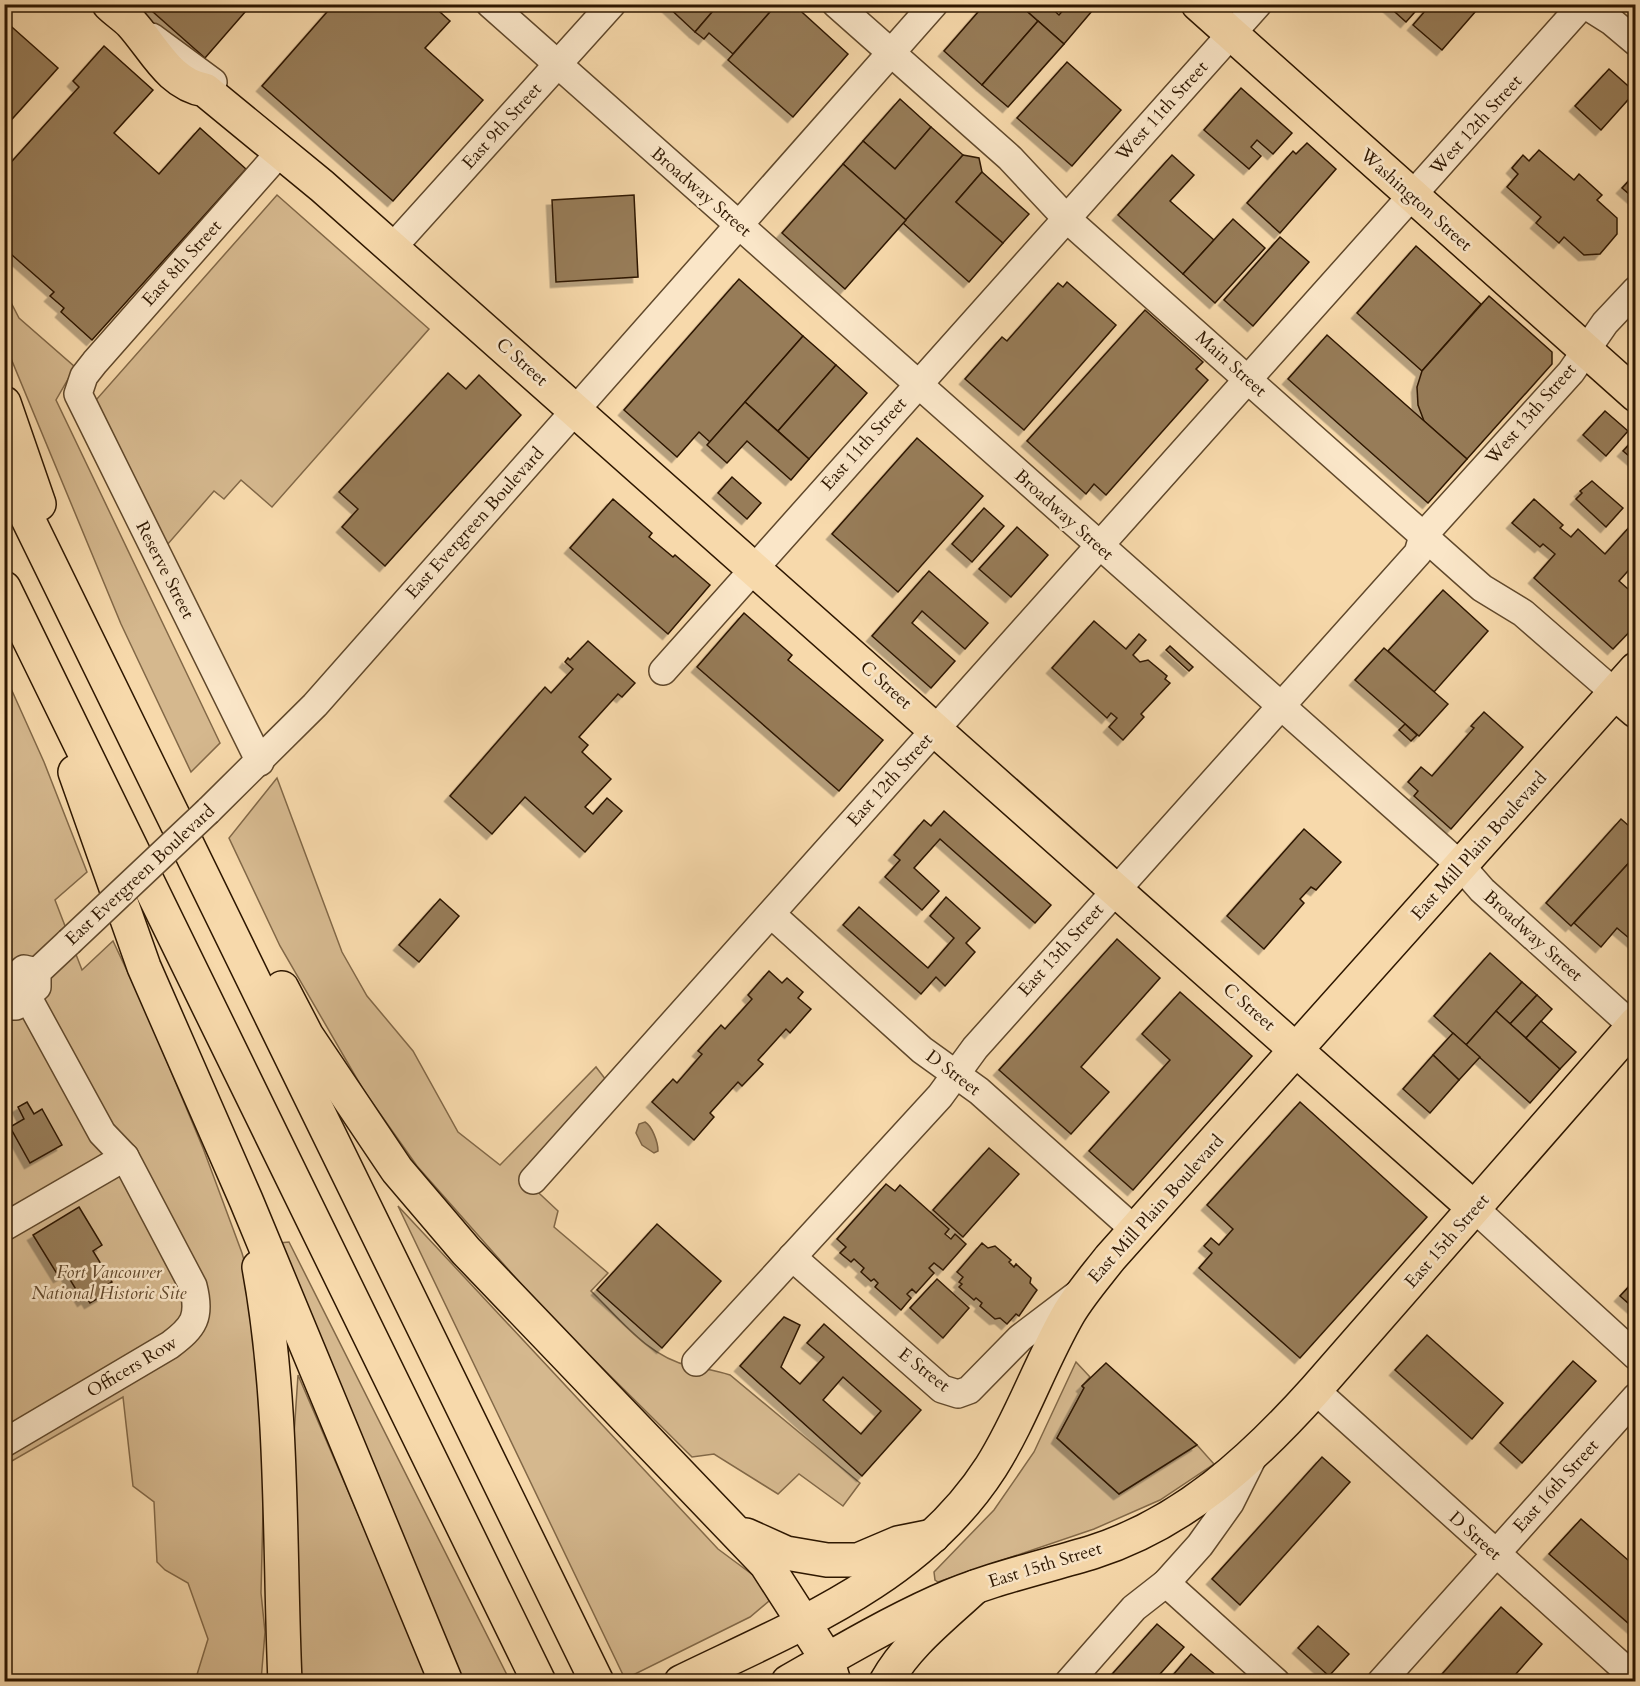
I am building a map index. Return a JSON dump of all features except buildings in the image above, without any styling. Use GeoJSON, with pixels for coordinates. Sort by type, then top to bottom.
{"type":"FeatureCollection","features":[{"type":"Feature","properties":{"kind":"main road","name":"Washington Street"},"geometry":{"type":"LineString","coordinates":[[1198,4],[1635,395]]}},
{"type":"Feature","properties":{"kind":"main road","name":"C Street"},"geometry":{"type":"LineString","coordinates":[[120,14],[178,79],[194,89],[209,86],[1474,1208]]}},
{"type":"Feature","properties":{"kind":"main road"},"geometry":{"type":"LineString","coordinates":[[4,403],[21,444],[72,608]]}},
{"type":"Feature","properties":{"kind":"main road"},"geometry":{"type":"LineString","coordinates":[[4,470],[592,1671]]}},
{"type":"Feature","properties":{"kind":"main road"},"geometry":{"type":"LineString","coordinates":[[4,588],[539,1682]]}},
{"type":"Feature","properties":{"kind":"main road"},"geometry":{"type":"LineString","coordinates":[[21,621],[144,967],[246,1200],[446,1682]]}},
{"type":"Feature","properties":{"kind":"main road","name":"East Mill Plain Boulevard"},"geometry":{"type":"LineString","coordinates":[[681,1682],[804,1623],[877,1581],[905,1562],[933,1536],[966,1500],[990,1467],[1021,1413],[1069,1313],[1086,1288],[1461,866],[1629,691]]}},
{"type":"Feature","properties":{"kind":"main road"},"geometry":{"type":"LineString","coordinates":[[163,795],[267,959],[307,1036],[397,1170],[466,1251],[766,1564],[804,1623],[830,1670],[788,1682]]}},
{"type":"Feature","properties":{"kind":"main road","name":"East 15th Street"},"geometry":{"type":"LineString","coordinates":[[830,1670],[937,1602],[1003,1576],[1094,1551],[1125,1538],[1176,1513],[1222,1482],[1254,1455],[1315,1390],[1634,1026]]}},
{"type":"Feature","properties":{"kind":"main road"},"geometry":{"type":"LineString","coordinates":[[246,1200],[268,1318],[274,1380],[285,1682]]}},
{"type":"Feature","properties":{"kind":"main road"},"geometry":{"type":"LineString","coordinates":[[728,1524],[759,1542],[786,1553],[827,1560],[858,1560],[898,1543],[933,1536]]}},
{"type":"Feature","properties":{"kind":"main road"},"geometry":{"type":"LineString","coordinates":[[886,1682],[897,1664],[929,1629],[975,1587]]}},
{"type":"Feature","properties":{"kind":"street","name":"Broadway Street"},"geometry":{"type":"LineString","coordinates":[[490,4],[1280,708],[1461,866],[1482,890],[1634,1026]]}},
{"type":"Feature","properties":{"kind":"street","name":"East 9th Street"},"geometry":{"type":"LineString","coordinates":[[392,248],[612,4]]}},
{"type":"Feature","properties":{"kind":"street","name":"Main Street"},"geometry":{"type":"LineString","coordinates":[[836,4],[1010,159],[1067,219],[1482,588],[1523,613],[1629,691]]}},
{"type":"Feature","properties":{"kind":"street","name":"East Evergreen Boulevard"},"geometry":{"type":"LineString","coordinates":[[18,990],[251,770],[315,705],[934,4]]}},
{"type":"Feature","properties":{"kind":"street","name":"West 11th Street"},"geometry":{"type":"LineString","coordinates":[[1067,219],[1258,4]]}},
{"type":"Feature","properties":{"kind":"street"},"geometry":{"type":"LineString","coordinates":[[1584,4],[1611,21],[1635,42]]}},
{"type":"Feature","properties":{"kind":"street","name":"West 12th Street"},"geometry":{"type":"LineString","coordinates":[[1248,380],[1584,4]]}},
{"type":"Feature","properties":{"kind":"street","name":"East 8th Street"},"geometry":{"type":"LineString","coordinates":[[84,376],[281,151]]}},
{"type":"Feature","properties":{"kind":"street","name":"East 11th Street"},"geometry":{"type":"LineString","coordinates":[[663,671],[1067,219]]}},
{"type":"Feature","properties":{"kind":"street","name":"West 13th Street"},"geometry":{"type":"LineString","coordinates":[[1423,536],[1571,372],[1605,323],[1635,290]]}},
{"type":"Feature","properties":{"kind":"street","name":"Reserve Street"},"geometry":{"type":"LineString","coordinates":[[84,376],[78,394],[251,770]]}},
{"type":"Feature","properties":{"kind":"street","name":"East 12th Street"},"geometry":{"type":"LineString","coordinates":[[533,1180],[1248,380]]}},
{"type":"Feature","properties":{"kind":"street","name":"East 13th Street"},"geometry":{"type":"LineString","coordinates":[[696,1362],[940,1096],[975,1048],[1418,553],[1423,536]]}},
{"type":"Feature","properties":{"kind":"street","name":"D Street"},"geometry":{"type":"LineString","coordinates":[[771,914],[922,1050],[979,1091],[1136,1231]]}},
{"type":"Feature","properties":{"kind":"street","name":"Officers Row"},"geometry":{"type":"LineString","coordinates":[[4,1443],[187,1333],[196,1318],[197,1301],[193,1286],[125,1157],[102,1133],[18,990]]}},
{"type":"Feature","properties":{"kind":"street"},"geometry":{"type":"LineString","coordinates":[[4,1227],[125,1157]]}},
{"type":"Feature","properties":{"kind":"street","name":"C Street"},"geometry":{"type":"LineString","coordinates":[[1474,1208],[1635,1356]]}},
{"type":"Feature","properties":{"kind":"street","name":"E Street"},"geometry":{"type":"LineString","coordinates":[[792,1257],[949,1393],[958,1394],[969,1390],[1020,1338],[1086,1288]]}},
{"type":"Feature","properties":{"kind":"street","name":"D Street"},"geometry":{"type":"LineString","coordinates":[[1315,1390],[1635,1679]]}},
{"type":"Feature","properties":{"kind":"street","name":"East 16th Street"},"geometry":{"type":"LineString","coordinates":[[1382,1682],[1635,1397]]}},
{"type":"Feature","properties":{"kind":"street","name":"East 15th Street"},"geometry":{"type":"LineString","coordinates":[[1069,1682],[1134,1608],[1166,1583],[1200,1545],[1224,1511],[1254,1455]]}},
{"type":"Feature","properties":{"kind":"street"},"geometry":{"type":"LineString","coordinates":[[1166,1583],[1276,1682]]}},
{"type":"Feature","properties":{"kind":"green space"},"geometry":{"type":"Polygon","coordinates":[[[277,195],[429,329],[272,507],[241,480],[224,499],[214,491],[167,545],[96,400],[277,195]]]}},
{"type":"Feature","properties":{"kind":"green space"},"geometry":{"type":"Polygon","coordinates":[[[4,289],[19,318],[75,367],[56,400],[220,743],[191,772],[121,624],[5,344],[4,289]]]}},
{"type":"Feature","properties":{"kind":"green space","name":"Fort Vancouver National Historic Site"},"geometry":{"type":"Polygon","coordinates":[[[4,673],[44,762],[87,872],[55,900],[82,970],[113,941],[145,1009],[203,1148],[242,1253],[257,1306],[264,1470],[261,1593],[265,1632],[261,1681],[195,1681],[208,1639],[188,1583],[165,1570],[157,1562],[154,1502],[133,1486],[123,1397],[5,1465],[4,673]]]}},
{"type":"Feature","properties":{"kind":"green space"},"geometry":{"type":"Polygon","coordinates":[[[277,778],[342,952],[367,996],[413,1051],[458,1132],[500,1165],[596,1067],[606,1080],[525,1180],[558,1211],[554,1227],[608,1273],[591,1291],[624,1325],[648,1346],[675,1361],[730,1375],[860,1483],[843,1506],[799,1474],[778,1494],[714,1454],[692,1457],[544,1310],[417,1166],[364,1091],[280,946],[229,838],[277,778]]]}},
{"type":"Feature","properties":{"kind":"green space"},"geometry":{"type":"Polygon","coordinates":[[[398,1206],[718,1549],[761,1581],[769,1601],[750,1617],[625,1679],[398,1206]]]}},
{"type":"Feature","properties":{"kind":"green space"},"geometry":{"type":"Polygon","coordinates":[[[289,1242],[510,1681],[459,1681],[279,1243],[289,1242]]]}},
{"type":"Feature","properties":{"kind":"green space"},"geometry":{"type":"Polygon","coordinates":[[[1076,1362],[1090,1377],[1082,1386],[1084,1388],[1057,1438],[1119,1494],[1197,1445],[1214,1464],[1160,1500],[1094,1529],[938,1582],[935,1580],[934,1572],[994,1510],[1034,1452],[1076,1362]]]}},
{"type":"Feature","properties":{"kind":"green space"},"geometry":{"type":"Polygon","coordinates":[[[298,1375],[430,1681],[298,1682],[290,1494],[298,1375]]]}},
{"type":"Feature","properties":{"kind":"shaded area"},"geometry":{"type":"Polygon","coordinates":[[[645,1122],[656,1139],[658,1151],[654,1153],[642,1145],[636,1133],[639,1124],[645,1122]]]}}]}
